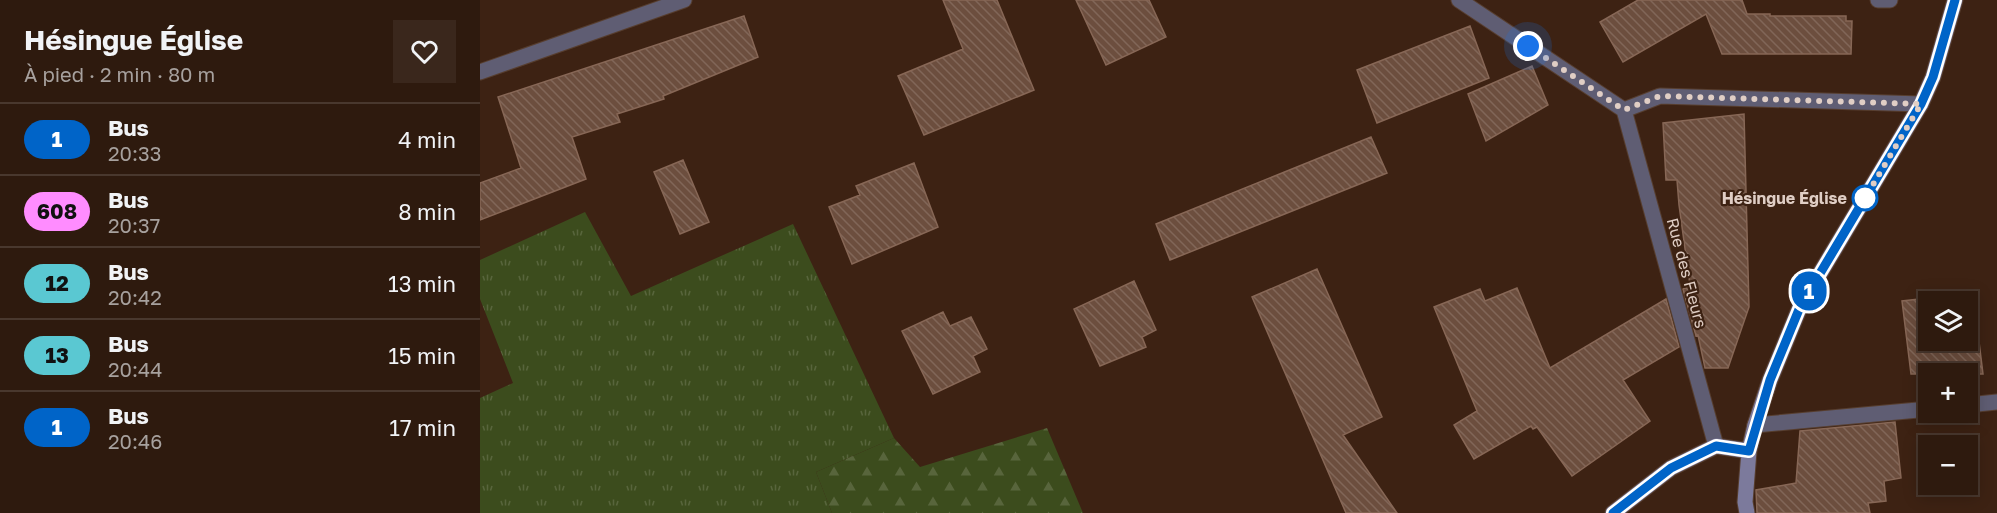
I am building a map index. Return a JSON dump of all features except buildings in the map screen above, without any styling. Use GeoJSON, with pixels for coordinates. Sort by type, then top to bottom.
{"type":"FeatureCollection","features":[{"type":"Feature","properties":{"kind":"main road"},"geometry":{"type":"LineString","coordinates":[[1747,513],[1744,502],[1749,451],[1770,380],[1800,307],[1921,104],[1933,77],[1955,0]]}},
{"type":"Feature","properties":{"kind":"main road"},"geometry":{"type":"LineString","coordinates":[[1613,513],[1671,468],[1716,446],[1749,451]]}},
{"type":"Feature","properties":{"kind":"street"},"geometry":{"type":"LineString","coordinates":[[480,72],[684,0]]}},
{"type":"Feature","properties":{"kind":"street"},"geometry":{"type":"LineString","coordinates":[[1459,0],[1624,110],[1660,96],[1921,104]]}},
{"type":"Feature","properties":{"kind":"street"},"geometry":{"type":"LineString","coordinates":[[1878,0],[1890,0]]}},
{"type":"Feature","properties":{"kind":"street","name":"Rue des Fleurs"},"geometry":{"type":"LineString","coordinates":[[1624,110],[1716,446]]}},
{"type":"Feature","properties":{"kind":"street"},"geometry":{"type":"LineString","coordinates":[[1978,404],[1997,402]]}},
{"type":"Feature","properties":{"kind":"street"},"geometry":{"type":"LineString","coordinates":[[1755,425],[1918,410]]}},
{"type":"Feature","properties":{"kind":"green space"},"geometry":{"type":"Polygon","coordinates":[[[585,212],[631,296],[793,224],[894,438],[816,472],[832,513],[480,513],[480,398],[513,383],[480,299],[480,260],[585,212]]]}},
{"type":"Feature","properties":{"kind":"green space"},"geometry":{"type":"Polygon","coordinates":[[[1047,428],[1083,513],[832,513],[816,472],[894,438],[920,467],[1047,428]]]}},
{"type":"Feature","properties":{"kind":"bus line","name":"1"},"geometry":{"type":"LineString","coordinates":[[1613,513],[1671,468],[1716,446],[1749,451],[1770,380],[1800,307],[1921,104],[1933,77],[1955,0]]}},
{"type":"Feature","properties":{"kind":"place","name":"Hésingue Église"},"geometry":{"type":"Point","coordinates":[1865,198]}},
{"type":"Feature","properties":{"kind":"route"},"geometry":{"type":"LineString","coordinates":[[1528,46],[1624,110],[1660,96],[1921,104],[1865,198]]}}]}
